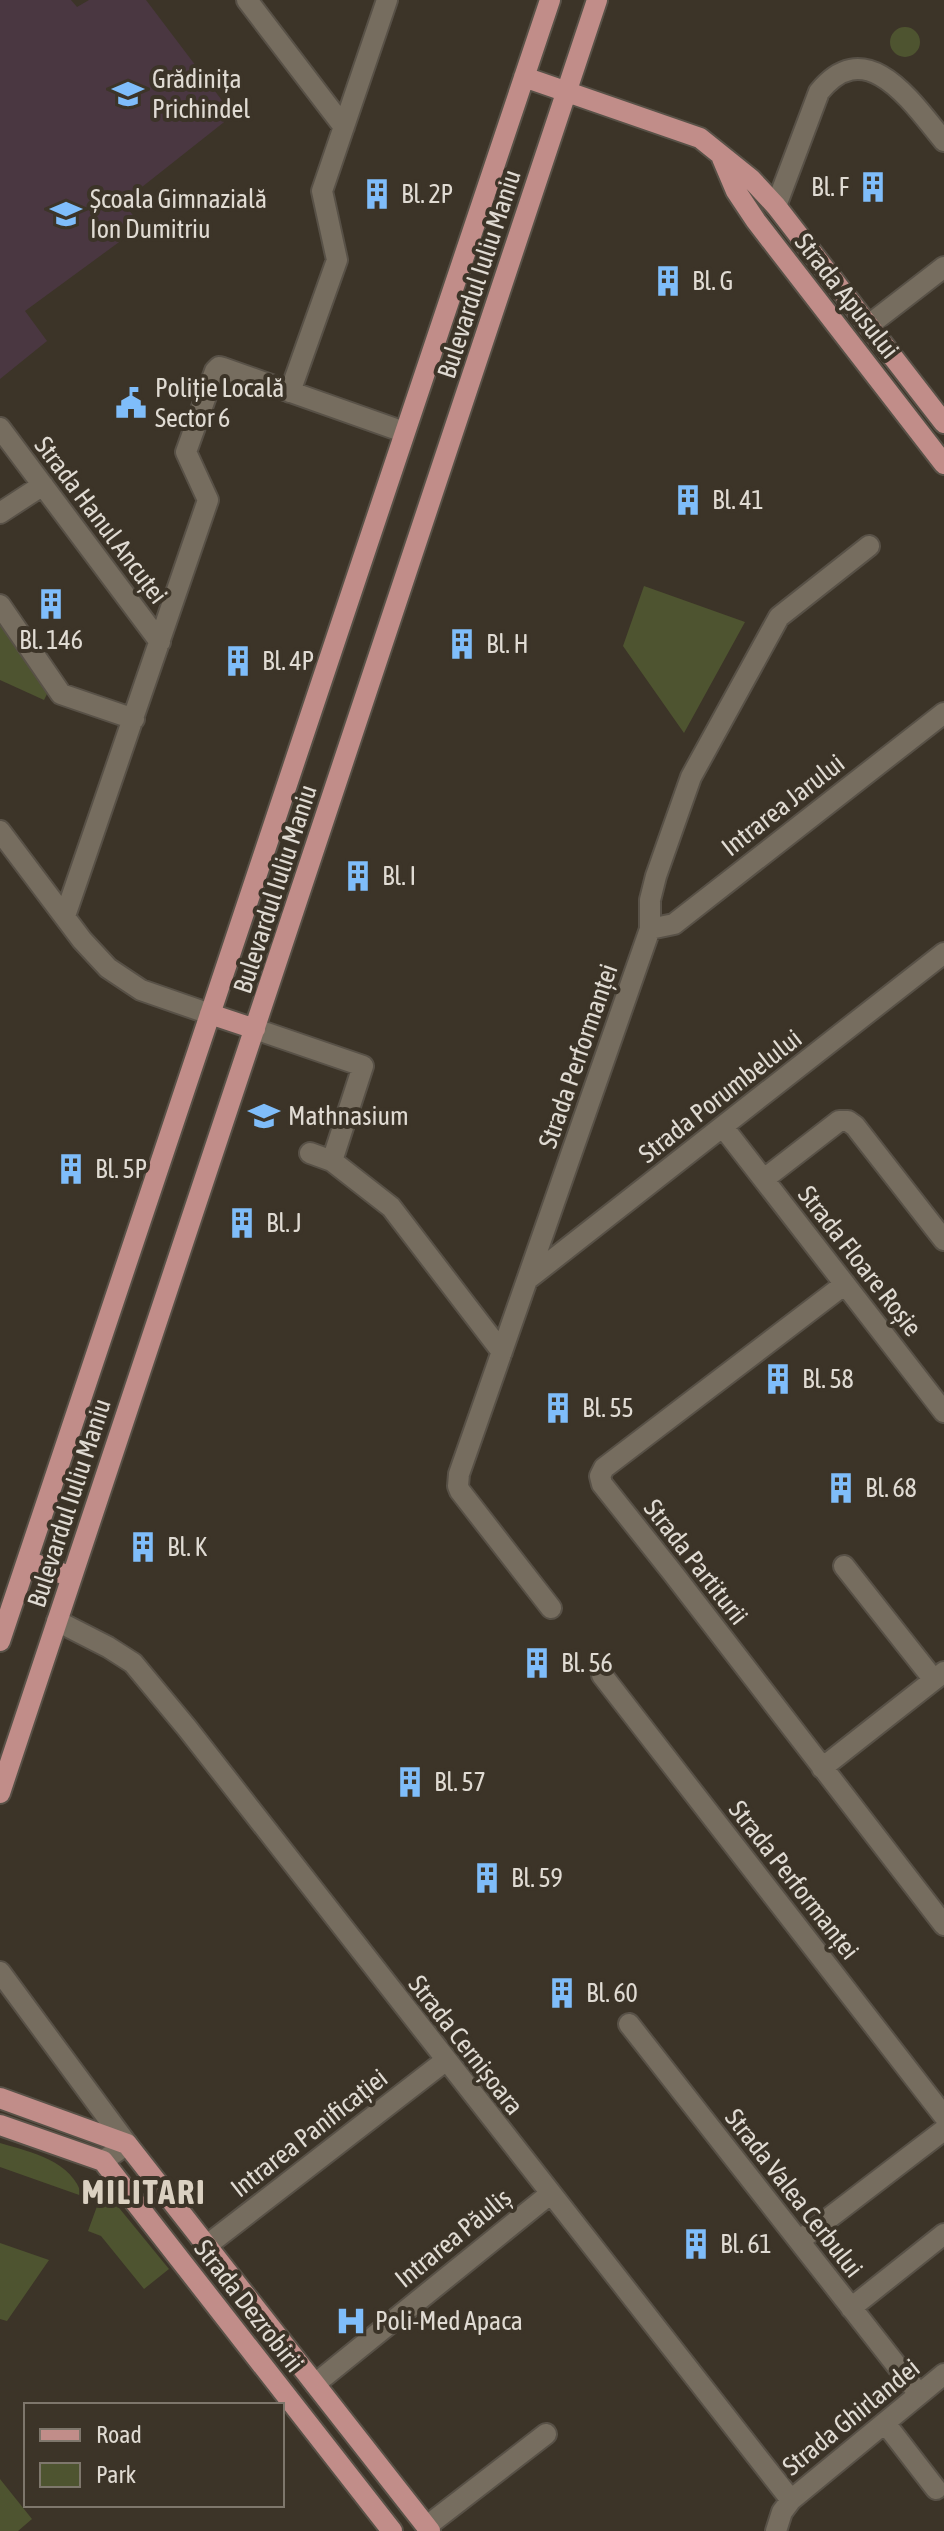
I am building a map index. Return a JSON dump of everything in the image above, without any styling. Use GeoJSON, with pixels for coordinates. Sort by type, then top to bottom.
{"type":"FeatureCollection","features":[{"type":"Feature","properties":{"kind":"main road","name":"Bulevardul Iuliu Maniu"},"geometry":{"type":"LineString","coordinates":[[0,1641],[550,0]]}},
{"type":"Feature","properties":{"kind":"main road","name":"Bulevardul Iuliu Maniu"},"geometry":{"type":"LineString","coordinates":[[0,1793],[597,0]]}},
{"type":"Feature","properties":{"kind":"main road","name":"Strada Apusului"},"geometry":{"type":"LineString","coordinates":[[524,77],[691,133],[708,143],[751,179],[776,206],[944,423]]}},
{"type":"Feature","properties":{"kind":"main road","name":"Strada Apusului"},"geometry":{"type":"LineString","coordinates":[[721,154],[736,191],[756,221],[944,464]]}},
{"type":"Feature","properties":{"kind":"main road"},"geometry":{"type":"LineString","coordinates":[[756,221],[776,206]]}},
{"type":"Feature","properties":{"kind":"main road"},"geometry":{"type":"LineString","coordinates":[[848,341],[869,325]]}},
{"type":"Feature","properties":{"kind":"main road"},"geometry":{"type":"LineString","coordinates":[[210,1014],[255,1029]]}},
{"type":"Feature","properties":{"kind":"main road"},"geometry":{"type":"LineString","coordinates":[[27,1561],[72,1577]]}},
{"type":"Feature","properties":{"kind":"main road"},"geometry":{"type":"LineString","coordinates":[[0,2098],[127,2144]]}},
{"type":"Feature","properties":{"kind":"main road"},"geometry":{"type":"LineString","coordinates":[[0,2125],[103,2161]]}},
{"type":"Feature","properties":{"kind":"main road","name":"Strada Dezrobirii"},"geometry":{"type":"LineString","coordinates":[[127,2144],[429,2529]]}},
{"type":"Feature","properties":{"kind":"main road","name":"Strada Dezrobirii"},"geometry":{"type":"LineString","coordinates":[[103,2161],[392,2531]]}},
{"type":"Feature","properties":{"kind":"street"},"geometry":{"type":"LineString","coordinates":[[247,0],[344,127]]}},
{"type":"Feature","properties":{"kind":"street"},"geometry":{"type":"LineString","coordinates":[[290,392],[337,260],[322,191],[387,0]]}},
{"type":"Feature","properties":{"kind":"street"},"geometry":{"type":"LineString","coordinates":[[776,206],[819,92],[829,79],[841,71],[855,69],[884,76],[902,91],[944,141]]}},
{"type":"Feature","properties":{"kind":"street"},"geometry":{"type":"LineString","coordinates":[[869,325],[944,267]]}},
{"type":"Feature","properties":{"kind":"street"},"geometry":{"type":"LineString","coordinates":[[65,916],[208,500],[186,452],[215,371],[223,368],[404,432]]}},
{"type":"Feature","properties":{"kind":"street","name":"Strada Hanul Ancuței"},"geometry":{"type":"LineString","coordinates":[[0,428],[160,642]]}},
{"type":"Feature","properties":{"kind":"street"},"geometry":{"type":"LineString","coordinates":[[0,513],[43,485]]}},
{"type":"Feature","properties":{"kind":"street","name":"Strada Performanței"},"geometry":{"type":"LineString","coordinates":[[551,1608],[458,1486],[459,1474],[650,929],[650,900],[656,876],[691,777],[779,617],[869,546]]}},
{"type":"Feature","properties":{"kind":"street"},"geometry":{"type":"LineString","coordinates":[[0,605],[61,694],[134,719]]}},
{"type":"Feature","properties":{"kind":"street","name":"Intrarea Jarului"},"geometry":{"type":"LineString","coordinates":[[650,929],[674,924],[944,713]]}},
{"type":"Feature","properties":{"kind":"street"},"geometry":{"type":"LineString","coordinates":[[0,831],[95,956],[124,981],[141,990],[210,1014]]}},
{"type":"Feature","properties":{"kind":"street","name":"Strada Porumbelului"},"geometry":{"type":"LineString","coordinates":[[527,1280],[944,953]]}},
{"type":"Feature","properties":{"kind":"street"},"geometry":{"type":"LineString","coordinates":[[255,1029],[363,1066],[332,1161]]}},
{"type":"Feature","properties":{"kind":"street","name":"Strada Floare Roșie"},"geometry":{"type":"LineString","coordinates":[[764,1179],[839,1121],[848,1121],[944,1240]]}},
{"type":"Feature","properties":{"kind":"street","name":"Strada Floare Roșie"},"geometry":{"type":"LineString","coordinates":[[723,1127],[944,1412]]}},
{"type":"Feature","properties":{"kind":"street"},"geometry":{"type":"LineString","coordinates":[[310,1153],[332,1161],[391,1207],[502,1352]]}},
{"type":"Feature","properties":{"kind":"street","name":"Strada Partiturii"},"geometry":{"type":"LineString","coordinates":[[845,1284],[604,1468],[600,1476],[602,1484],[643,1538],[944,1925]]}},
{"type":"Feature","properties":{"kind":"street"},"geometry":{"type":"LineString","coordinates":[[822,1768],[939,1676],[844,1566]]}},
{"type":"Feature","properties":{"kind":"street","name":"Strada Cernișoara"},"geometry":{"type":"LineString","coordinates":[[57,1621],[122,1656],[142,1672],[791,2500]]}},
{"type":"Feature","properties":{"kind":"street","name":"Strada Performanței"},"geometry":{"type":"LineString","coordinates":[[602,1675],[944,2116]]}},
{"type":"Feature","properties":{"kind":"street","name":"Strada Dezrobirii"},"geometry":{"type":"LineString","coordinates":[[0,1972],[127,2144]]}},
{"type":"Feature","properties":{"kind":"street","name":"Strada Valea Cerbului"},"geometry":{"type":"LineString","coordinates":[[629,2024],[919,2394]]}},
{"type":"Feature","properties":{"kind":"street","name":"Intrarea Panificației"},"geometry":{"type":"LineString","coordinates":[[206,2246],[445,2061]]}},
{"type":"Feature","properties":{"kind":"street"},"geometry":{"type":"LineString","coordinates":[[799,2241],[944,2130]]}},
{"type":"Feature","properties":{"kind":"street"},"geometry":{"type":"LineString","coordinates":[[103,2161],[127,2144]]}},
{"type":"Feature","properties":{"kind":"street","name":"Intrarea Păuliș"},"geometry":{"type":"LineString","coordinates":[[315,2384],[550,2194]]}},
{"type":"Feature","properties":{"kind":"street"},"geometry":{"type":"LineString","coordinates":[[851,2308],[944,2234]]}},
{"type":"Feature","properties":{"kind":"street","name":"Strada Ghirlandei"},"geometry":{"type":"LineString","coordinates":[[791,2500],[944,2374]]}},
{"type":"Feature","properties":{"kind":"street"},"geometry":{"type":"LineString","coordinates":[[885,2423],[936,2489]]}},
{"type":"Feature","properties":{"kind":"street"},"geometry":{"type":"LineString","coordinates":[[429,2529],[546,2434]]}},
{"type":"Feature","properties":{"kind":"street"},"geometry":{"type":"LineString","coordinates":[[776,2531],[782,2512],[791,2500]]}},
{"type":"Feature","properties":{"kind":"shaded area"},"geometry":{"type":"Polygon","coordinates":[[[0,0],[71,0],[77,7],[89,0],[146,0],[233,115],[123,202],[141,226],[25,311],[47,341],[0,379],[0,0]]]}},
{"type":"Feature","properties":{"kind":"green space"},"geometry":{"type":"Polygon","coordinates":[[[905,27],[911,28],[919,36],[919,48],[911,56],[905,57],[899,56],[891,48],[890,42],[891,36],[899,28],[905,27]]]}},
{"type":"Feature","properties":{"kind":"green space"},"geometry":{"type":"Polygon","coordinates":[[[644,586],[745,622],[684,733],[623,646],[644,586]]]}},
{"type":"Feature","properties":{"kind":"green space"},"geometry":{"type":"Polygon","coordinates":[[[0,605],[53,682],[44,700],[0,680],[0,605]]]}},
{"type":"Feature","properties":{"kind":"green space"},"geometry":{"type":"Polygon","coordinates":[[[0,2143],[37,2154],[60,2166],[70,2174],[82,2196],[0,2167],[0,2143]]]}},
{"type":"Feature","properties":{"kind":"green space"},"geometry":{"type":"Polygon","coordinates":[[[100,2198],[115,2203],[169,2269],[144,2289],[101,2236],[88,2231],[100,2198]]]}},
{"type":"Feature","properties":{"kind":"green space"},"geometry":{"type":"Polygon","coordinates":[[[0,2243],[49,2260],[7,2321],[0,2319],[0,2243]]]}},
{"type":"Feature","properties":{"kind":"green space"},"geometry":{"type":"Polygon","coordinates":[[[0,2479],[32,2519],[18,2531],[0,2531],[0,2479]]]}},
{"type":"Feature","properties":{"kind":"place","name":"Grădinița Prichindel"},"geometry":{"type":"Point","coordinates":[128,94]}},
{"type":"Feature","properties":{"kind":"place","name":"Bl. F"},"geometry":{"type":"Point","coordinates":[873,187]}},
{"type":"Feature","properties":{"kind":"place","name":"Bl. 2P"},"geometry":{"type":"Point","coordinates":[377,194]}},
{"type":"Feature","properties":{"kind":"place","name":"Școala Gimnazială Ion Dumitriu"},"geometry":{"type":"Point","coordinates":[66,214]}},
{"type":"Feature","properties":{"kind":"place","name":"Bl. G"},"geometry":{"type":"Point","coordinates":[668,281]}},
{"type":"Feature","properties":{"kind":"place","name":"Poliție Locală Sector 6"},"geometry":{"type":"Point","coordinates":[131,403]}},
{"type":"Feature","properties":{"kind":"place","name":"Bl. 41"},"geometry":{"type":"Point","coordinates":[688,500]}},
{"type":"Feature","properties":{"kind":"place","name":"Bl. 146"},"geometry":{"type":"Point","coordinates":[51,604]}},
{"type":"Feature","properties":{"kind":"place","name":"Bl. H"},"geometry":{"type":"Point","coordinates":[462,644]}},
{"type":"Feature","properties":{"kind":"place","name":"Bl. 4P"},"geometry":{"type":"Point","coordinates":[238,661]}},
{"type":"Feature","properties":{"kind":"place","name":"Bl. I"},"geometry":{"type":"Point","coordinates":[358,876]}},
{"type":"Feature","properties":{"kind":"place","name":"Mathnasium"},"geometry":{"type":"Point","coordinates":[264,1116]}},
{"type":"Feature","properties":{"kind":"place","name":"Bl. 5P"},"geometry":{"type":"Point","coordinates":[71,1169]}},
{"type":"Feature","properties":{"kind":"place","name":"Bl. J"},"geometry":{"type":"Point","coordinates":[242,1223]}},
{"type":"Feature","properties":{"kind":"place","name":"Bl. 58"},"geometry":{"type":"Point","coordinates":[778,1379]}},
{"type":"Feature","properties":{"kind":"place","name":"Bl. 55"},"geometry":{"type":"Point","coordinates":[558,1408]}},
{"type":"Feature","properties":{"kind":"place","name":"Bl. 68"},"geometry":{"type":"Point","coordinates":[841,1488]}},
{"type":"Feature","properties":{"kind":"place","name":"Bl. K"},"geometry":{"type":"Point","coordinates":[143,1547]}},
{"type":"Feature","properties":{"kind":"place","name":"Bl. 56"},"geometry":{"type":"Point","coordinates":[537,1663]}},
{"type":"Feature","properties":{"kind":"place","name":"Bl. 57"},"geometry":{"type":"Point","coordinates":[410,1782]}},
{"type":"Feature","properties":{"kind":"place","name":"Bl. 59"},"geometry":{"type":"Point","coordinates":[487,1878]}},
{"type":"Feature","properties":{"kind":"place","name":"Bl. 60"},"geometry":{"type":"Point","coordinates":[562,1993]}},
{"type":"Feature","properties":{"kind":"place","name":"Bl. 61"},"geometry":{"type":"Point","coordinates":[696,2244]}},
{"type":"Feature","properties":{"kind":"place","name":"Poli-Med Apaca"},"geometry":{"type":"Point","coordinates":[351,2321]}},
{"type":"Feature","properties":{"kind":"district","name":"MILITARI"},"geometry":{"type":"Point","coordinates":[144,2192]}}]}
